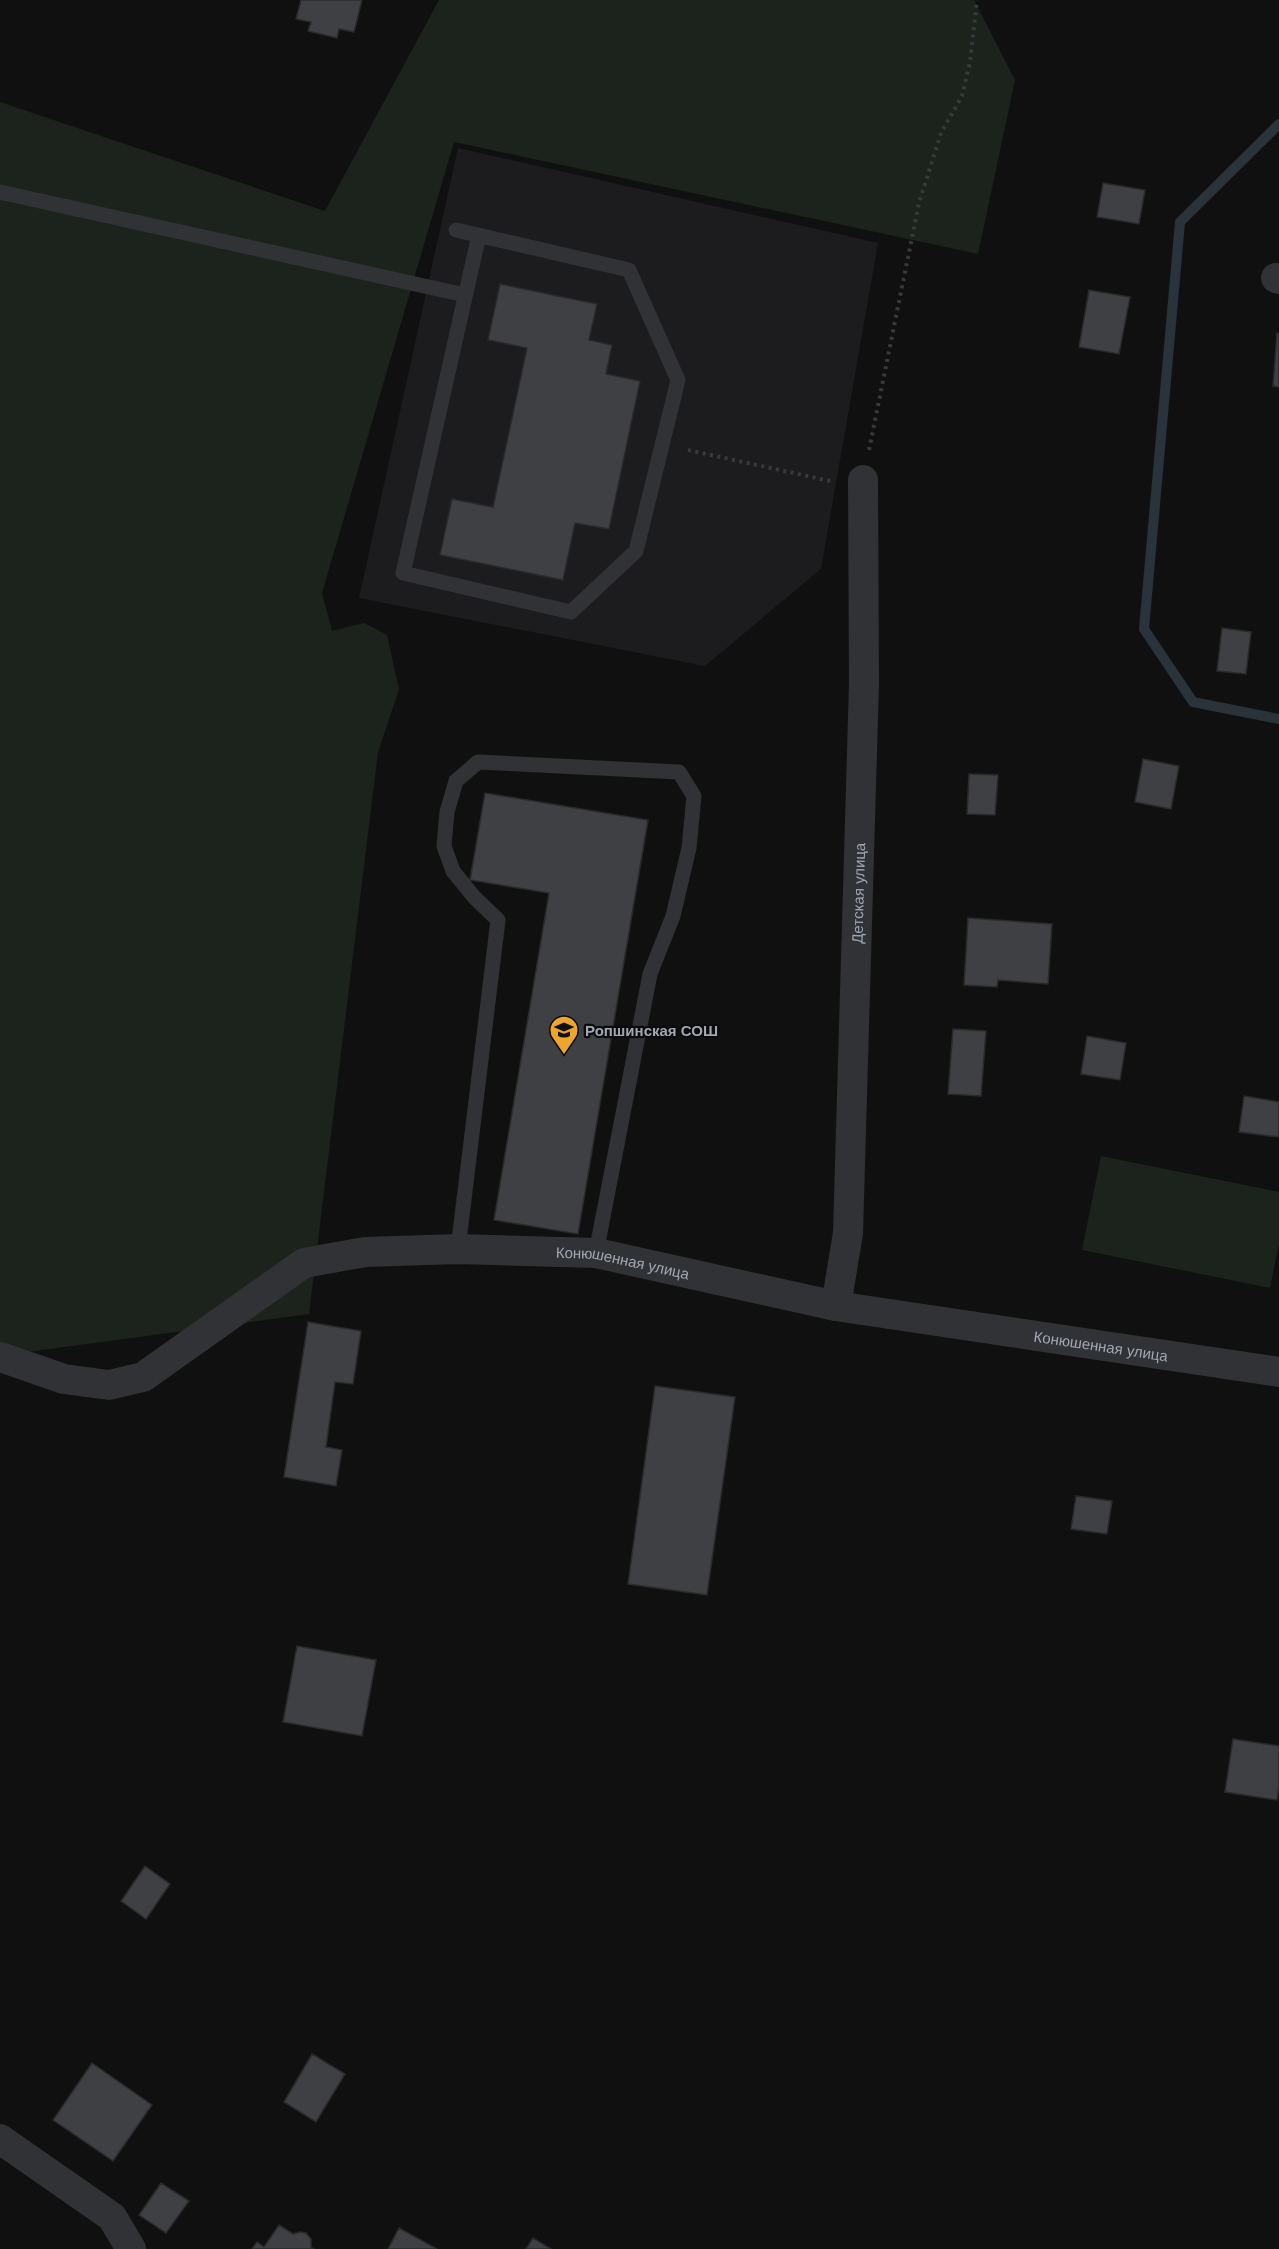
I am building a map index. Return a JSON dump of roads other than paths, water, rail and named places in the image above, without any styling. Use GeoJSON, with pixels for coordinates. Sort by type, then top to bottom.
{"type":"FeatureCollection","features":[{"type":"Feature","properties":{"kind":"street","name":"Детская улица"},"geometry":{"type":"LineString","coordinates":[[836,1306],[848,1221],[864,682],[863,484]]}},
{"type":"Feature","properties":{"kind":"street","name":"Конюшенная улица"},"geometry":{"type":"LineString","coordinates":[[0,1357],[64,1379],[109,1385],[143,1377],[304,1263],[365,1252],[458,1249],[596,1253],[836,1306],[1279,1372]]}},
{"type":"Feature","properties":{"kind":"street"},"geometry":{"type":"LineString","coordinates":[[0,2139],[112,2217],[131,2249]]}},
{"type":"Feature","properties":{"kind":"lane"},"geometry":{"type":"LineString","coordinates":[[0,192],[465,295]]}},
{"type":"Feature","properties":{"kind":"lane"},"geometry":{"type":"LineString","coordinates":[[456,230],[479,235],[629,270],[678,380],[636,551],[571,612],[404,573],[479,235]]}},
{"type":"Feature","properties":{"kind":"lane"},"geometry":{"type":"LineString","coordinates":[[458,1249],[498,920],[474,897],[453,871],[444,846],[447,812],[456,781],[478,762],[680,772],[694,796],[689,848],[673,916],[650,974],[596,1253]]}},
{"type":"Feature","properties":{"kind":"waterway"},"geometry":{"type":"LineString","coordinates":[[1279,124],[1180,222],[1144,629],[1193,702],[1279,719]]}},
{"type":"Feature","properties":{"kind":"place","name":"Ропшинская СОШ"},"geometry":{"type":"Point","coordinates":[564,1056]}}]}
